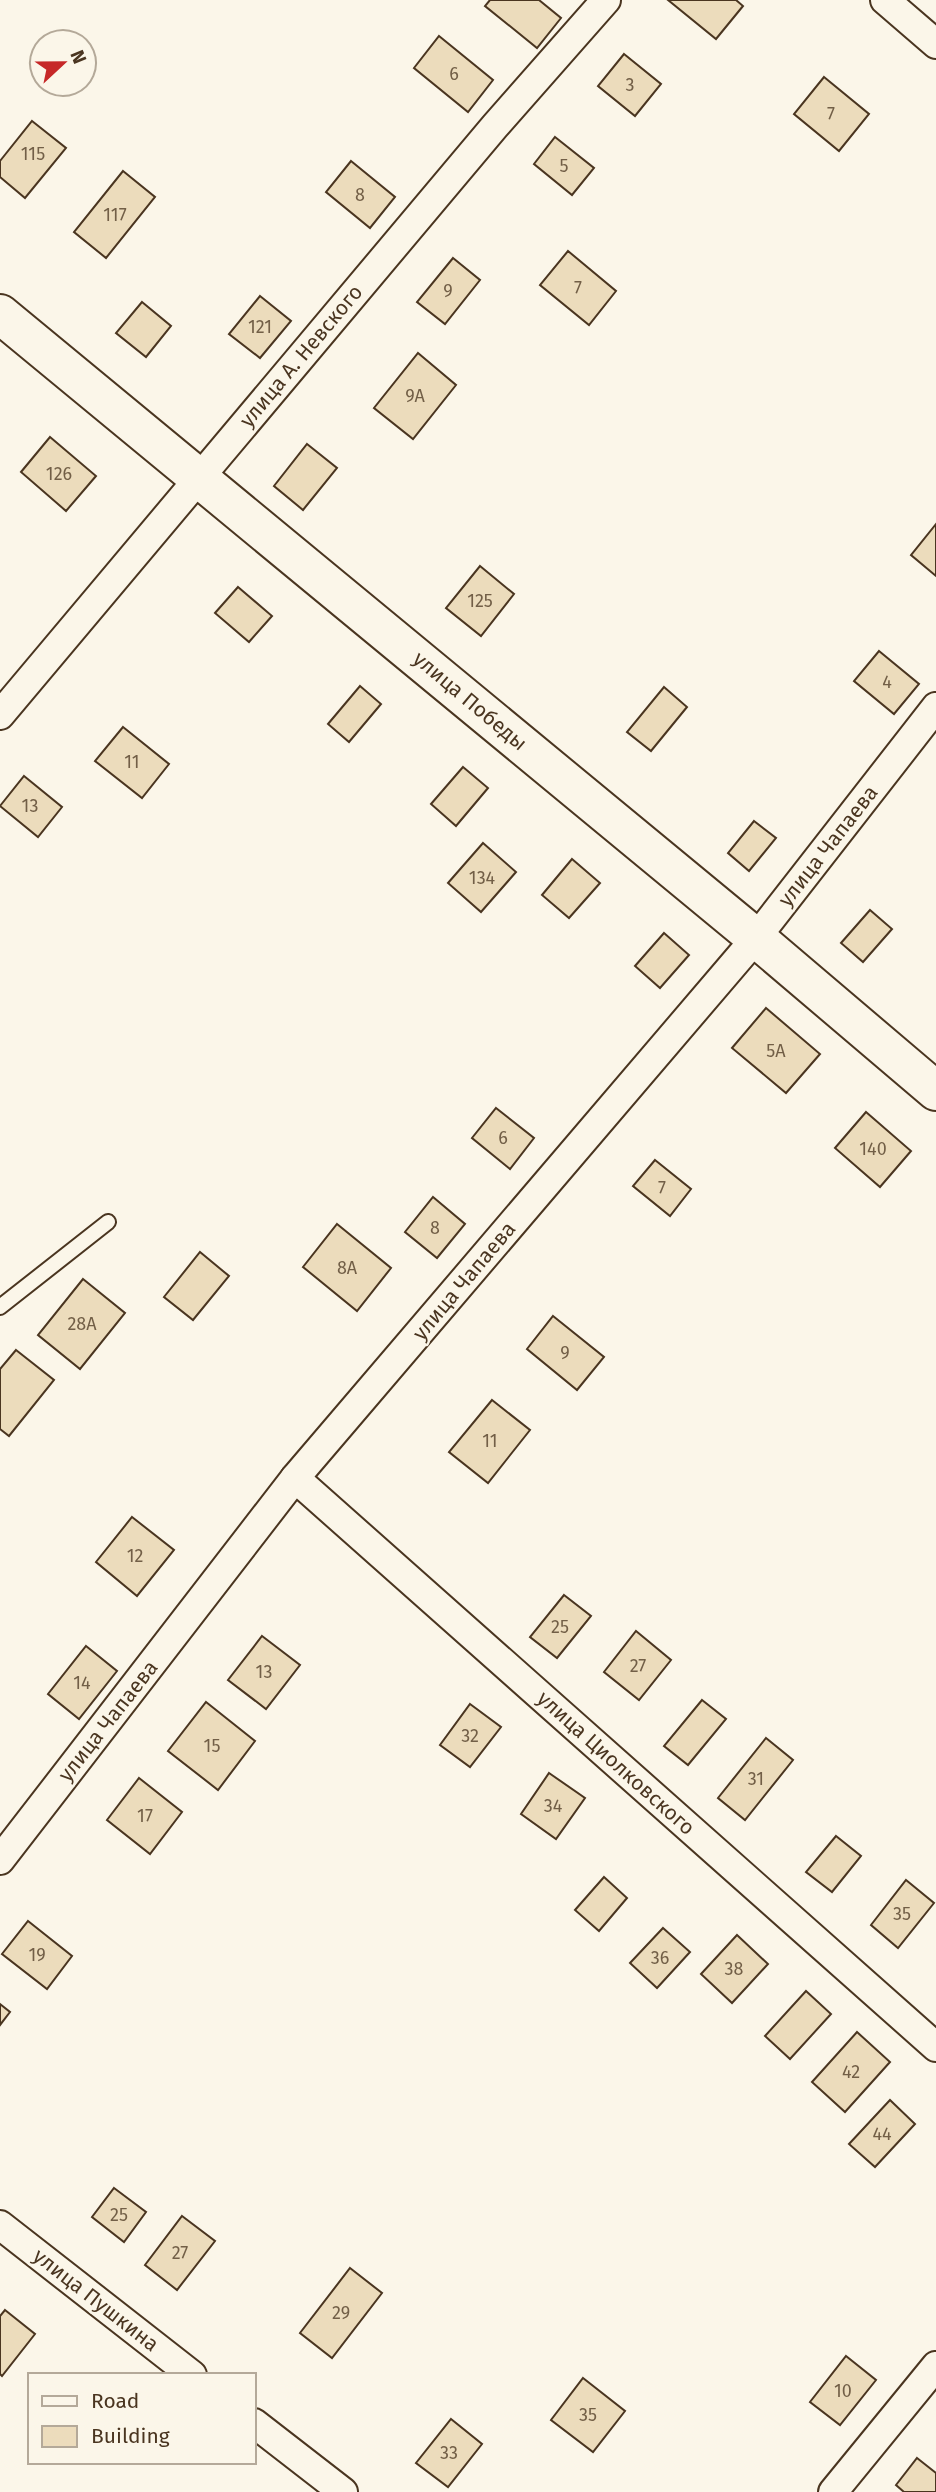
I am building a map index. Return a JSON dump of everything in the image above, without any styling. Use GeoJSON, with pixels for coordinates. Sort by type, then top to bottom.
{"type":"FeatureCollection","features":[{"type":"Feature","properties":{"kind":"street","name":"улица А. Невского"},"geometry":{"type":"LineString","coordinates":[[0,715],[495,126],[606,0]]}},
{"type":"Feature","properties":{"kind":"street"},"geometry":{"type":"LineString","coordinates":[[885,0],[936,44]]}},
{"type":"Feature","properties":{"kind":"street","name":"улица Победы"},"geometry":{"type":"LineString","coordinates":[[0,314],[756,938],[936,1091]]}},
{"type":"Feature","properties":{"kind":"street","name":"улица Чапаева"},"geometry":{"type":"LineString","coordinates":[[0,1860],[295,1478],[756,938],[936,707]]}},
{"type":"Feature","properties":{"kind":"street","name":"улица Циолковского"},"geometry":{"type":"LineString","coordinates":[[295,1478],[936,2047]]}},
{"type":"Feature","properties":{"kind":"street","name":"улица Пушкина"},"geometry":{"type":"LineString","coordinates":[[0,2225],[189,2373]]}},
{"type":"Feature","properties":{"kind":"street"},"geometry":{"type":"LineString","coordinates":[[833,2492],[936,2366]]}},
{"type":"Feature","properties":{"kind":"street"},"geometry":{"type":"LineString","coordinates":[[256,2425],[343,2492]]}},
{"type":"Feature","properties":{"kind":"lane"},"geometry":{"type":"LineString","coordinates":[[0,1307],[108,1222]]}},
{"type":"Feature","properties":{"kind":"building"},"geometry":{"type":"Polygon","coordinates":[[[490,0],[539,0],[561,18],[537,48],[485,6],[490,0]]]}},
{"type":"Feature","properties":{"kind":"building"},"geometry":{"type":"Polygon","coordinates":[[[668,0],[736,0],[743,6],[716,39],[668,0]]]}},
{"type":"Feature","properties":{"kind":"building"},"geometry":{"type":"Polygon","coordinates":[[[439,36],[493,80],[468,112],[414,68],[439,36]]]}},
{"type":"Feature","properties":{"kind":"building"},"geometry":{"type":"Polygon","coordinates":[[[624,54],[661,84],[635,116],[598,86],[624,54]]]}},
{"type":"Feature","properties":{"kind":"building"},"geometry":{"type":"Polygon","coordinates":[[[824,77],[869,114],[839,151],[794,114],[824,77]]]}},
{"type":"Feature","properties":{"kind":"building"},"geometry":{"type":"Polygon","coordinates":[[[32,121],[66,148],[25,198],[0,177],[0,161],[32,121]]]}},
{"type":"Feature","properties":{"kind":"building"},"geometry":{"type":"Polygon","coordinates":[[[555,137],[594,168],[572,195],[534,164],[555,137]]]}},
{"type":"Feature","properties":{"kind":"building"},"geometry":{"type":"Polygon","coordinates":[[[351,161],[395,197],[370,228],[326,192],[351,161]]]}},
{"type":"Feature","properties":{"kind":"building"},"geometry":{"type":"Polygon","coordinates":[[[123,171],[155,197],[106,258],[74,232],[123,171]]]}},
{"type":"Feature","properties":{"kind":"building"},"geometry":{"type":"Polygon","coordinates":[[[568,251],[616,291],[589,325],[540,285],[568,251]]]}},
{"type":"Feature","properties":{"kind":"building"},"geometry":{"type":"Polygon","coordinates":[[[453,258],[480,280],[445,324],[417,302],[453,258]]]}},
{"type":"Feature","properties":{"kind":"building"},"geometry":{"type":"Polygon","coordinates":[[[260,296],[291,321],[260,358],[229,334],[260,296]]]}},
{"type":"Feature","properties":{"kind":"building"},"geometry":{"type":"Polygon","coordinates":[[[142,302],[171,326],[146,357],[116,333],[142,302]]]}},
{"type":"Feature","properties":{"kind":"building"},"geometry":{"type":"Polygon","coordinates":[[[418,353],[456,385],[413,439],[374,408],[418,353]]]}},
{"type":"Feature","properties":{"kind":"building"},"geometry":{"type":"Polygon","coordinates":[[[50,437],[96,476],[66,511],[21,472],[50,437]]]}},
{"type":"Feature","properties":{"kind":"building"},"geometry":{"type":"Polygon","coordinates":[[[307,444],[337,468],[303,510],[274,486],[307,444]]]}},
{"type":"Feature","properties":{"kind":"building"},"geometry":{"type":"Polygon","coordinates":[[[936,524],[936,576],[911,555],[936,524]]]}},
{"type":"Feature","properties":{"kind":"building"},"geometry":{"type":"Polygon","coordinates":[[[480,566],[514,594],[481,636],[446,608],[480,566]]]}},
{"type":"Feature","properties":{"kind":"building"},"geometry":{"type":"Polygon","coordinates":[[[238,587],[272,616],[249,642],[215,613],[238,587]]]}},
{"type":"Feature","properties":{"kind":"building"},"geometry":{"type":"Polygon","coordinates":[[[879,651],[919,684],[894,714],[854,681],[879,651]]]}},
{"type":"Feature","properties":{"kind":"building"},"geometry":{"type":"Polygon","coordinates":[[[360,686],[381,704],[349,742],[328,724],[360,686]]]}},
{"type":"Feature","properties":{"kind":"building"},"geometry":{"type":"Polygon","coordinates":[[[664,687],[687,707],[651,751],[627,732],[664,687]]]}},
{"type":"Feature","properties":{"kind":"building"},"geometry":{"type":"Polygon","coordinates":[[[123,727],[169,764],[142,798],[95,761],[123,727]]]}},
{"type":"Feature","properties":{"kind":"building"},"geometry":{"type":"Polygon","coordinates":[[[463,767],[488,788],[456,826],[431,804],[463,767]]]}},
{"type":"Feature","properties":{"kind":"building"},"geometry":{"type":"Polygon","coordinates":[[[24,776],[62,807],[38,837],[0,806],[24,776]]]}},
{"type":"Feature","properties":{"kind":"building"},"geometry":{"type":"Polygon","coordinates":[[[754,821],[776,838],[749,871],[728,853],[754,821]]]}},
{"type":"Feature","properties":{"kind":"building"},"geometry":{"type":"Polygon","coordinates":[[[483,843],[516,872],[481,912],[448,883],[483,843]]]}},
{"type":"Feature","properties":{"kind":"building"},"geometry":{"type":"Polygon","coordinates":[[[572,859],[600,883],[569,918],[542,895],[572,859]]]}},
{"type":"Feature","properties":{"kind":"building"},"geometry":{"type":"Polygon","coordinates":[[[870,910],[892,929],[863,962],[841,943],[870,910]]]}},
{"type":"Feature","properties":{"kind":"building"},"geometry":{"type":"Polygon","coordinates":[[[664,933],[689,955],[660,988],[635,966],[664,933]]]}},
{"type":"Feature","properties":{"kind":"building"},"geometry":{"type":"Polygon","coordinates":[[[766,1008],[820,1054],[786,1093],[732,1048],[766,1008]]]}},
{"type":"Feature","properties":{"kind":"building"},"geometry":{"type":"Polygon","coordinates":[[[496,1108],[534,1138],[510,1169],[472,1138],[496,1108]]]}},
{"type":"Feature","properties":{"kind":"building"},"geometry":{"type":"Polygon","coordinates":[[[866,1112],[911,1151],[880,1187],[835,1148],[866,1112]]]}},
{"type":"Feature","properties":{"kind":"building"},"geometry":{"type":"Polygon","coordinates":[[[655,1160],[691,1189],[670,1216],[633,1186],[655,1160]]]}},
{"type":"Feature","properties":{"kind":"building"},"geometry":{"type":"Polygon","coordinates":[[[433,1197],[465,1224],[437,1258],[405,1232],[433,1197]]]}},
{"type":"Feature","properties":{"kind":"building"},"geometry":{"type":"Polygon","coordinates":[[[337,1224],[391,1268],[357,1311],[303,1267],[337,1224]]]}},
{"type":"Feature","properties":{"kind":"building"},"geometry":{"type":"Polygon","coordinates":[[[200,1252],[229,1276],[193,1320],[164,1297],[200,1252]]]}},
{"type":"Feature","properties":{"kind":"building"},"geometry":{"type":"Polygon","coordinates":[[[83,1279],[125,1313],[80,1369],[38,1335],[83,1279]]]}},
{"type":"Feature","properties":{"kind":"building"},"geometry":{"type":"Polygon","coordinates":[[[553,1316],[604,1357],[577,1390],[527,1349],[553,1316]]]}},
{"type":"Feature","properties":{"kind":"building"},"geometry":{"type":"Polygon","coordinates":[[[16,1350],[54,1380],[9,1436],[0,1429],[0,1369],[16,1350]]]}},
{"type":"Feature","properties":{"kind":"building"},"geometry":{"type":"Polygon","coordinates":[[[492,1400],[530,1430],[488,1483],[449,1452],[492,1400]]]}},
{"type":"Feature","properties":{"kind":"building"},"geometry":{"type":"Polygon","coordinates":[[[132,1517],[174,1550],[137,1596],[96,1562],[132,1517]]]}},
{"type":"Feature","properties":{"kind":"building"},"geometry":{"type":"Polygon","coordinates":[[[564,1595],[591,1616],[557,1658],[530,1637],[564,1595]]]}},
{"type":"Feature","properties":{"kind":"building"},"geometry":{"type":"Polygon","coordinates":[[[636,1631],[671,1660],[639,1700],[604,1672],[636,1631]]]}},
{"type":"Feature","properties":{"kind":"building"},"geometry":{"type":"Polygon","coordinates":[[[262,1636],[300,1665],[266,1709],[228,1680],[262,1636]]]}},
{"type":"Feature","properties":{"kind":"building"},"geometry":{"type":"Polygon","coordinates":[[[86,1646],[117,1671],[79,1719],[48,1694],[86,1646]]]}},
{"type":"Feature","properties":{"kind":"building"},"geometry":{"type":"Polygon","coordinates":[[[702,1700],[726,1719],[688,1765],[664,1746],[702,1700]]]}},
{"type":"Feature","properties":{"kind":"building"},"geometry":{"type":"Polygon","coordinates":[[[206,1702],[255,1741],[218,1790],[168,1751],[206,1702]]]}},
{"type":"Feature","properties":{"kind":"building"},"geometry":{"type":"Polygon","coordinates":[[[470,1704],[501,1727],[470,1767],[440,1745],[470,1704]]]}},
{"type":"Feature","properties":{"kind":"building"},"geometry":{"type":"Polygon","coordinates":[[[766,1738],[793,1760],[745,1820],[718,1798],[766,1738]]]}},
{"type":"Feature","properties":{"kind":"building"},"geometry":{"type":"Polygon","coordinates":[[[549,1773],[585,1798],[556,1839],[521,1814],[549,1773]]]}},
{"type":"Feature","properties":{"kind":"building"},"geometry":{"type":"Polygon","coordinates":[[[139,1778],[182,1812],[150,1854],[107,1820],[139,1778]]]}},
{"type":"Feature","properties":{"kind":"building"},"geometry":{"type":"Polygon","coordinates":[[[836,1836],[861,1856],[832,1892],[806,1872],[836,1836]]]}},
{"type":"Feature","properties":{"kind":"building"},"geometry":{"type":"Polygon","coordinates":[[[604,1877],[627,1898],[599,1931],[575,1910],[604,1877]]]}},
{"type":"Feature","properties":{"kind":"building"},"geometry":{"type":"Polygon","coordinates":[[[906,1880],[934,1903],[898,1948],[871,1925],[906,1880]]]}},
{"type":"Feature","properties":{"kind":"building"},"geometry":{"type":"Polygon","coordinates":[[[28,1921],[72,1956],[47,1989],[2,1954],[28,1921]]]}},
{"type":"Feature","properties":{"kind":"building"},"geometry":{"type":"Polygon","coordinates":[[[663,1928],[690,1952],[657,1988],[630,1963],[663,1928]]]}},
{"type":"Feature","properties":{"kind":"building"},"geometry":{"type":"Polygon","coordinates":[[[737,1935],[768,1964],[732,2003],[701,1974],[737,1935]]]}},
{"type":"Feature","properties":{"kind":"building"},"geometry":{"type":"Polygon","coordinates":[[[806,1991],[831,2014],[790,2059],[765,2036],[806,1991]]]}},
{"type":"Feature","properties":{"kind":"building"},"geometry":{"type":"Polygon","coordinates":[[[0,2004],[10,2012],[0,2025],[0,2004]]]}},
{"type":"Feature","properties":{"kind":"building"},"geometry":{"type":"Polygon","coordinates":[[[857,2032],[890,2062],[845,2112],[812,2082],[857,2032]]]}},
{"type":"Feature","properties":{"kind":"building"},"geometry":{"type":"Polygon","coordinates":[[[890,2100],[915,2124],[875,2167],[849,2144],[890,2100]]]}},
{"type":"Feature","properties":{"kind":"building"},"geometry":{"type":"Polygon","coordinates":[[[114,2188],[146,2212],[124,2242],[92,2217],[114,2188]]]}},
{"type":"Feature","properties":{"kind":"building"},"geometry":{"type":"Polygon","coordinates":[[[182,2216],[215,2241],[177,2290],[145,2265],[182,2216]]]}},
{"type":"Feature","properties":{"kind":"building"},"geometry":{"type":"Polygon","coordinates":[[[350,2268],[382,2293],[332,2358],[300,2333],[350,2268]]]}},
{"type":"Feature","properties":{"kind":"building"},"geometry":{"type":"Polygon","coordinates":[[[5,2310],[35,2334],[2,2376],[0,2316],[5,2310]]]}},
{"type":"Feature","properties":{"kind":"building"},"geometry":{"type":"Polygon","coordinates":[[[846,2356],[876,2380],[840,2425],[810,2402],[846,2356]]]}},
{"type":"Feature","properties":{"kind":"building"},"geometry":{"type":"Polygon","coordinates":[[[583,2378],[625,2411],[593,2452],[551,2420],[583,2378]]]}},
{"type":"Feature","properties":{"kind":"building"},"geometry":{"type":"Polygon","coordinates":[[[451,2419],[482,2444],[448,2487],[416,2463],[451,2419]]]}},
{"type":"Feature","properties":{"kind":"building"},"geometry":{"type":"Polygon","coordinates":[[[917,2458],[936,2473],[936,2492],[904,2492],[896,2485],[917,2458]]]}}]}
